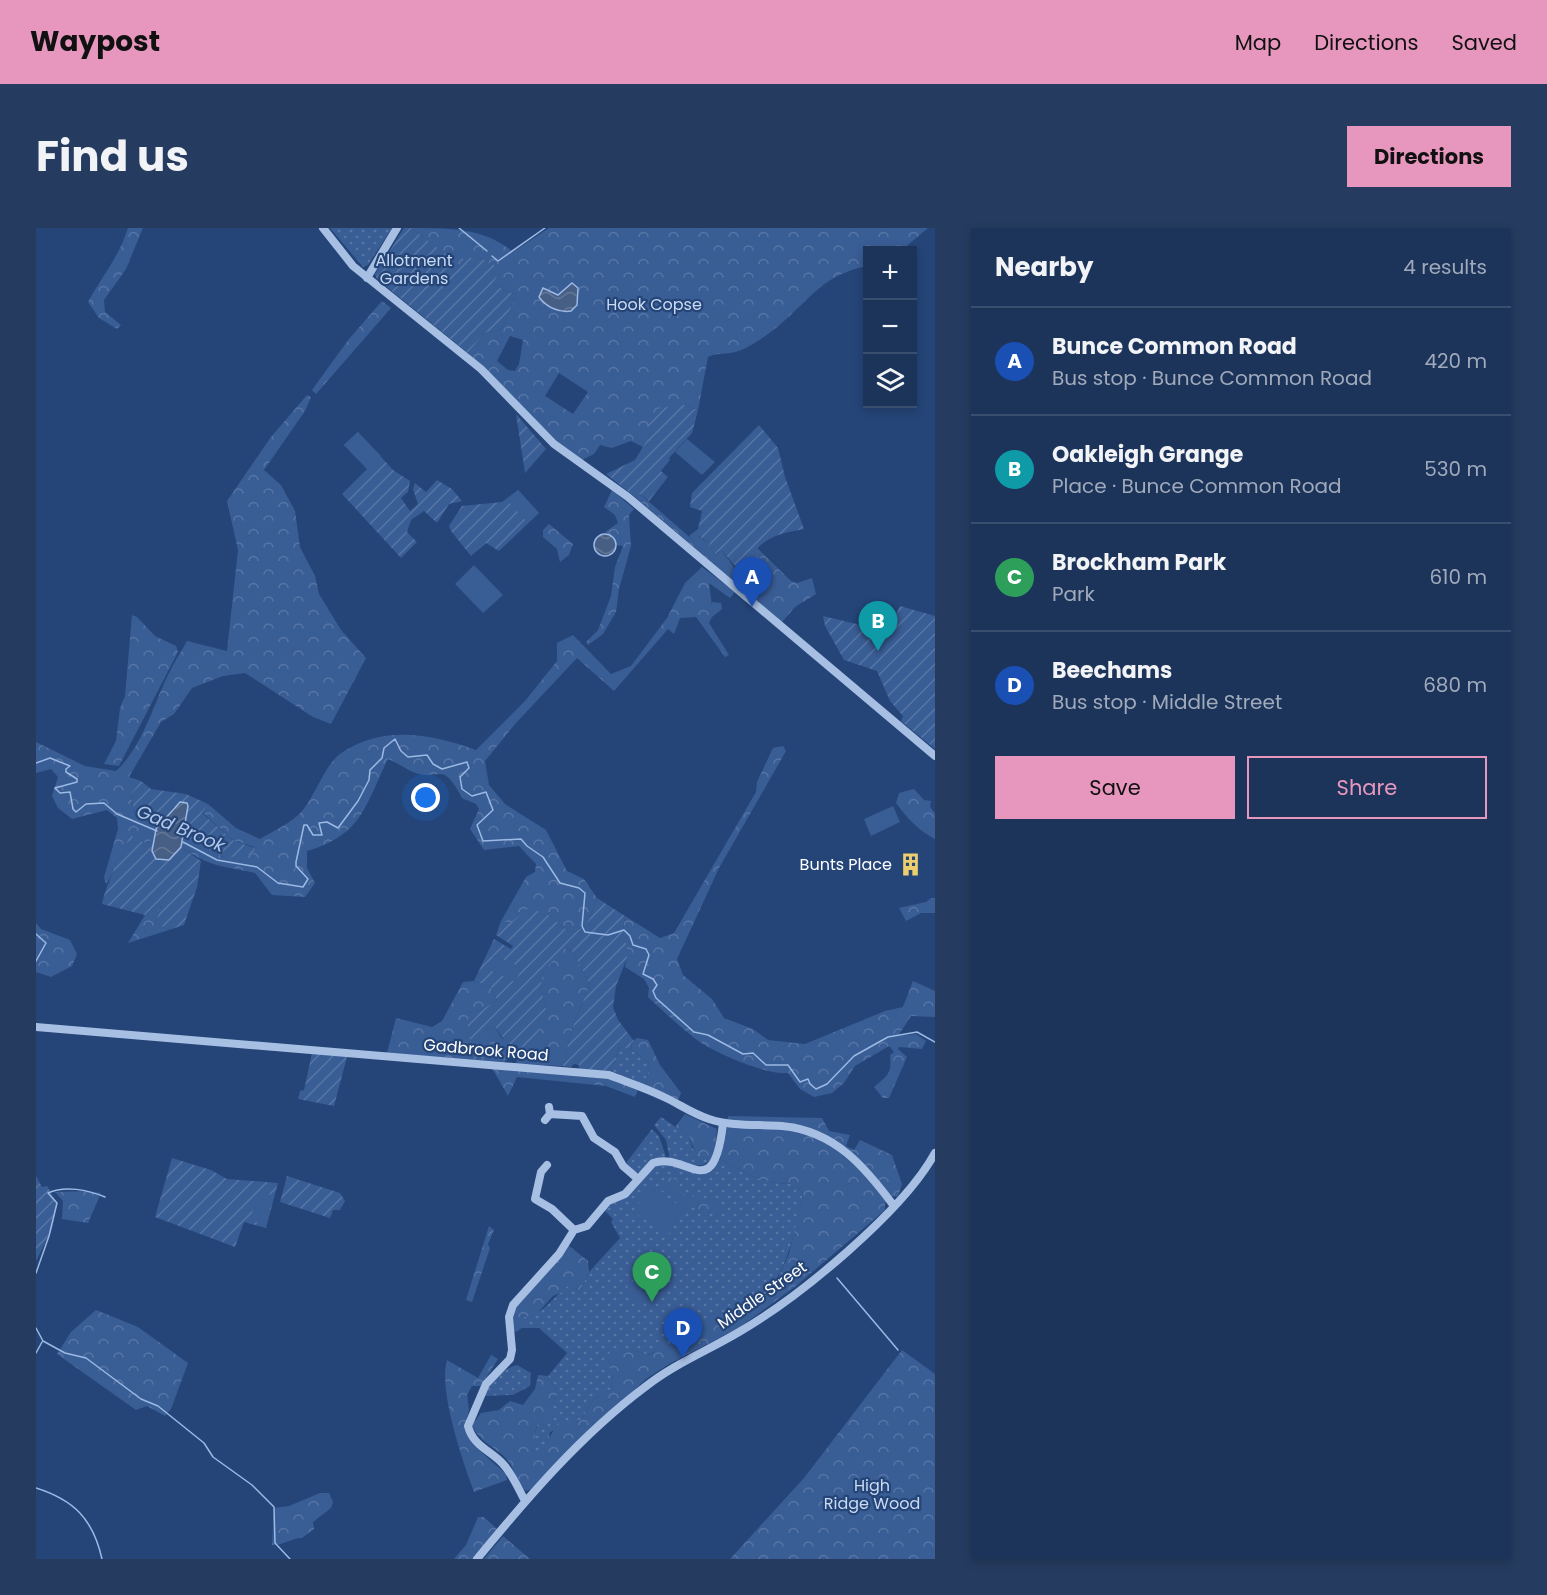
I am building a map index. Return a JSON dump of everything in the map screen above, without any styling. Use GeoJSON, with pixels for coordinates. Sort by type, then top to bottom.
{"type":"FeatureCollection","features":[{"type":"Feature","properties":{"kind":"street"},"geometry":{"type":"LineString","coordinates":[[323,228],[346,258],[367,278],[481,369],[554,444],[628,497],[935,756]]}},
{"type":"Feature","properties":{"kind":"street"},"geometry":{"type":"LineString","coordinates":[[367,278],[397,228]]}},
{"type":"Feature","properties":{"kind":"street","name":"Gadbrook Road"},"geometry":{"type":"LineString","coordinates":[[36,1027],[609,1075],[664,1097],[707,1119],[723,1123],[784,1126],[825,1139],[859,1161],[894,1206]]}},
{"type":"Feature","properties":{"kind":"street"},"geometry":{"type":"LineString","coordinates":[[548,1114],[582,1116],[594,1138],[615,1152],[623,1166],[638,1179]]}},
{"type":"Feature","properties":{"kind":"street"},"geometry":{"type":"LineString","coordinates":[[525,1501],[504,1465],[470,1436],[469,1418],[486,1384],[510,1359],[512,1350],[508,1317],[513,1305],[559,1254],[574,1230],[587,1226],[608,1201],[625,1194],[648,1167],[659,1161],[692,1170],[708,1167],[718,1155],[723,1123]]}},
{"type":"Feature","properties":{"kind":"street","name":"Middle Street"},"geometry":{"type":"LineString","coordinates":[[477,1559],[525,1501],[568,1456],[645,1386],[765,1315],[824,1270],[915,1186],[935,1153]]}},
{"type":"Feature","properties":{"kind":"street"},"geometry":{"type":"LineString","coordinates":[[547,1165],[541,1172],[535,1199],[552,1209],[574,1230]]}},
{"type":"Feature","properties":{"kind":"street"},"geometry":{"type":"LineString","coordinates":[[926,1169],[935,1175]]}},
{"type":"Feature","properties":{"kind":"green space"},"geometry":{"type":"Polygon","coordinates":[[[128,228],[143,228],[126,269],[104,300],[105,312],[121,325],[117,329],[99,318],[88,302],[115,257],[128,228]]]}},
{"type":"Feature","properties":{"kind":"green space"},"geometry":{"type":"Polygon","coordinates":[[[330,228],[392,228],[368,265],[363,267],[330,228]]]}},
{"type":"Feature","properties":{"kind":"green space","name":"Allotment Gardens"},"geometry":{"type":"Polygon","coordinates":[[[404,228],[411,228],[446,254],[445,262],[453,270],[460,265],[466,255],[475,260],[482,258],[490,264],[501,267],[493,284],[516,295],[502,329],[484,333],[468,353],[377,279],[375,274],[404,228]]]}},
{"type":"Feature","properties":{"kind":"green space","name":"Hook Copse"},"geometry":{"type":"Polygon","coordinates":[[[411,228],[453,229],[479,234],[491,238],[513,252],[549,228],[928,228],[907,246],[863,246],[863,267],[825,284],[758,341],[736,352],[708,357],[698,410],[682,404],[652,432],[643,447],[631,441],[612,448],[600,445],[594,454],[582,460],[565,449],[468,353],[484,333],[502,329],[516,295],[493,284],[490,264],[482,258],[453,270],[445,262],[445,254],[411,228]],[[543,288],[539,297],[551,307],[561,311],[571,311],[575,308],[578,288],[555,295],[543,288]],[[510,336],[497,361],[508,370],[515,371],[519,364],[523,340],[510,336]],[[559,373],[545,396],[573,414],[588,392],[559,373]]]}},
{"type":"Feature","properties":{"kind":"green space"},"geometry":{"type":"Polygon","coordinates":[[[382,301],[391,308],[316,394],[312,390],[349,339],[382,301]]]}},
{"type":"Feature","properties":{"kind":"green space"},"geometry":{"type":"Polygon","coordinates":[[[307,395],[311,397],[305,411],[264,470],[281,485],[295,511],[300,547],[315,576],[319,594],[341,630],[366,658],[331,724],[313,717],[245,673],[223,676],[192,688],[174,714],[161,722],[129,777],[141,781],[131,795],[134,814],[150,821],[156,829],[153,840],[145,843],[130,836],[117,867],[106,884],[104,877],[118,829],[117,818],[107,810],[72,819],[58,808],[52,796],[58,777],[51,769],[36,773],[36,742],[85,766],[116,771],[133,750],[147,725],[163,685],[187,641],[227,651],[238,550],[227,501],[271,437],[307,395]]]}},
{"type":"Feature","properties":{"kind":"green space"},"geometry":{"type":"Polygon","coordinates":[[[682,404],[698,410],[692,433],[669,458],[670,460],[661,471],[668,477],[649,501],[640,494],[635,497],[606,474],[635,460],[652,432],[647,426],[657,409],[682,404]]]}},
{"type":"Feature","properties":{"kind":"green space"},"geometry":{"type":"Polygon","coordinates":[[[516,414],[546,449],[525,473],[516,414]]]}},
{"type":"Feature","properties":{"kind":"green space"},"geometry":{"type":"Polygon","coordinates":[[[759,425],[778,448],[785,477],[804,529],[771,538],[759,546],[754,552],[771,573],[764,585],[752,585],[721,550],[716,554],[708,547],[710,544],[699,536],[693,540],[689,536],[698,529],[702,511],[690,507],[692,493],[759,425]]]}},
{"type":"Feature","properties":{"kind":"green space"},"geometry":{"type":"Polygon","coordinates":[[[358,432],[393,470],[410,481],[408,492],[401,498],[410,511],[418,504],[413,489],[415,483],[426,492],[437,480],[452,489],[462,501],[449,504],[437,523],[424,511],[411,520],[407,532],[417,542],[401,558],[342,494],[367,469],[344,445],[358,432]]]}},
{"type":"Feature","properties":{"kind":"green space"},"geometry":{"type":"Polygon","coordinates":[[[358,432],[381,456],[367,469],[344,445],[358,432]]]}},
{"type":"Feature","properties":{"kind":"green space"},"geometry":{"type":"Polygon","coordinates":[[[687,439],[715,462],[702,475],[675,452],[687,439]]]}},
{"type":"Feature","properties":{"kind":"green space"},"geometry":{"type":"Polygon","coordinates":[[[518,490],[539,513],[499,551],[486,543],[471,556],[449,526],[462,506],[502,502],[518,490]]]}},
{"type":"Feature","properties":{"kind":"green space"},"geometry":{"type":"Polygon","coordinates":[[[518,490],[539,513],[528,523],[507,500],[518,490]]]}},
{"type":"Feature","properties":{"kind":"green space"},"geometry":{"type":"Polygon","coordinates":[[[612,490],[634,509],[629,515],[631,546],[619,589],[616,612],[603,634],[588,645],[586,642],[598,630],[611,596],[615,567],[623,546],[616,545],[612,536],[605,532],[618,523],[615,515],[604,507],[612,490]]]}},
{"type":"Feature","properties":{"kind":"green space"},"geometry":{"type":"Polygon","coordinates":[[[640,494],[693,540],[698,536],[710,544],[717,554],[721,550],[736,570],[771,574],[754,552],[757,548],[791,581],[797,583],[812,578],[816,594],[795,607],[782,622],[635,497],[640,494]]]}},
{"type":"Feature","properties":{"kind":"green space"},"geometry":{"type":"Polygon","coordinates":[[[549,524],[573,544],[569,555],[560,562],[557,549],[543,537],[543,530],[549,524]]]}},
{"type":"Feature","properties":{"kind":"green space"},"geometry":{"type":"Polygon","coordinates":[[[474,565],[503,595],[483,613],[455,584],[474,565]]]}},
{"type":"Feature","properties":{"kind":"green space"},"geometry":{"type":"Polygon","coordinates":[[[702,567],[735,592],[730,598],[709,583],[712,606],[712,602],[721,603],[722,609],[712,617],[709,623],[729,655],[725,657],[696,617],[680,618],[674,634],[668,629],[614,691],[577,658],[516,723],[485,761],[489,785],[505,804],[546,830],[567,871],[584,879],[597,898],[591,916],[581,929],[569,932],[549,915],[510,923],[501,921],[526,877],[535,872],[536,864],[519,846],[484,850],[470,829],[479,809],[476,804],[462,798],[455,786],[444,775],[422,775],[388,759],[367,804],[351,827],[326,844],[307,851],[307,868],[315,883],[305,897],[272,895],[255,873],[209,862],[181,847],[184,836],[225,858],[255,847],[234,841],[202,812],[208,804],[236,828],[260,839],[288,823],[302,811],[330,765],[340,754],[372,738],[390,735],[425,736],[476,750],[525,701],[557,661],[557,643],[573,635],[611,674],[631,666],[667,618],[685,583],[702,567]]]}},
{"type":"Feature","properties":{"kind":"green space"},"geometry":{"type":"Polygon","coordinates":[[[900,606],[935,616],[935,749],[901,721],[903,716],[890,701],[877,671],[844,660],[825,626],[823,616],[865,626],[869,622],[888,631],[900,606]]]}},
{"type":"Feature","properties":{"kind":"green space"},"geometry":{"type":"Polygon","coordinates":[[[132,615],[137,617],[155,636],[176,646],[178,652],[119,766],[104,764],[116,741],[120,708],[125,696],[132,615]]]}},
{"type":"Feature","properties":{"kind":"green space"},"geometry":{"type":"Polygon","coordinates":[[[783,746],[786,751],[719,868],[677,959],[683,975],[712,999],[724,1018],[753,1029],[768,1040],[805,1044],[885,1011],[903,1007],[913,981],[935,991],[935,1017],[911,1016],[898,1036],[916,1034],[926,1041],[922,1049],[899,1047],[898,1049],[907,1057],[889,1098],[883,1098],[874,1087],[889,1071],[890,1055],[894,1052],[889,1046],[855,1066],[844,1083],[832,1093],[814,1097],[800,1089],[788,1073],[767,1071],[741,1062],[697,1040],[648,997],[649,988],[644,979],[625,967],[627,958],[622,935],[625,916],[660,938],[674,933],[756,792],[757,782],[773,748],[783,746]]]}},
{"type":"Feature","properties":{"kind":"green space"},"geometry":{"type":"Polygon","coordinates":[[[141,781],[151,789],[186,794],[208,804],[202,813],[234,841],[255,848],[253,854],[225,858],[184,836],[184,822],[188,806],[173,807],[165,822],[156,829],[150,821],[134,814],[131,794],[141,781]]]}},
{"type":"Feature","properties":{"kind":"green space"},"geometry":{"type":"Polygon","coordinates":[[[914,789],[924,800],[931,801],[930,807],[935,813],[935,839],[914,824],[896,803],[899,793],[914,789]]]}},
{"type":"Feature","properties":{"kind":"green space"},"geometry":{"type":"Polygon","coordinates":[[[893,806],[900,822],[871,836],[864,819],[893,806]]]}},
{"type":"Feature","properties":{"kind":"green space"},"geometry":{"type":"Polygon","coordinates":[[[130,835],[145,843],[153,840],[153,850],[157,859],[165,859],[181,847],[201,861],[197,887],[184,925],[169,930],[155,923],[161,906],[158,904],[145,915],[102,904],[130,835]]]}},
{"type":"Feature","properties":{"kind":"green space"},"geometry":{"type":"Polygon","coordinates":[[[597,898],[625,916],[622,935],[627,945],[627,958],[616,986],[613,1007],[618,1020],[634,1041],[631,1043],[632,1050],[619,1047],[611,1071],[579,1069],[579,1065],[574,1064],[571,1067],[562,1066],[575,1020],[590,985],[573,952],[565,948],[543,971],[541,987],[547,1013],[529,1051],[522,1057],[515,1053],[518,1046],[507,1043],[494,1026],[485,1030],[482,1037],[474,1042],[468,1038],[468,1013],[483,1009],[497,1000],[491,987],[474,981],[494,939],[511,949],[513,946],[496,935],[501,921],[510,923],[529,908],[549,915],[569,932],[576,931],[588,921],[597,898]]]}},
{"type":"Feature","properties":{"kind":"green space"},"geometry":{"type":"Polygon","coordinates":[[[935,898],[935,913],[921,913],[906,921],[899,908],[926,902],[935,898]]]}},
{"type":"Feature","properties":{"kind":"green space"},"geometry":{"type":"Polygon","coordinates":[[[158,904],[161,905],[155,923],[169,930],[128,943],[145,915],[158,904]]]}},
{"type":"Feature","properties":{"kind":"green space"},"geometry":{"type":"Polygon","coordinates":[[[36,923],[41,929],[70,940],[77,954],[72,966],[51,977],[36,972],[36,923]]]}},
{"type":"Feature","properties":{"kind":"green space"},"geometry":{"type":"Polygon","coordinates":[[[564,948],[573,952],[590,985],[575,1020],[562,1066],[515,1064],[547,1013],[541,987],[543,970],[564,948]]]}},
{"type":"Feature","properties":{"kind":"green space"},"geometry":{"type":"Polygon","coordinates":[[[494,955],[522,968],[515,982],[488,969],[494,955]]]}},
{"type":"Feature","properties":{"kind":"green space"},"geometry":{"type":"Polygon","coordinates":[[[474,981],[491,987],[497,1000],[483,1009],[468,1013],[469,1025],[485,1030],[494,1026],[502,1038],[514,1044],[508,1059],[504,1062],[387,1053],[396,1018],[432,1027],[442,1021],[463,982],[474,981]]]}},
{"type":"Feature","properties":{"kind":"green space"},"geometry":{"type":"Polygon","coordinates":[[[637,1038],[648,1040],[660,1065],[681,1093],[678,1100],[645,1085],[650,1064],[632,1050],[631,1043],[637,1038]]]}},
{"type":"Feature","properties":{"kind":"green space"},"geometry":{"type":"Polygon","coordinates":[[[619,1047],[632,1050],[650,1064],[645,1085],[611,1071],[619,1047]]]}},
{"type":"Feature","properties":{"kind":"green space"},"geometry":{"type":"Polygon","coordinates":[[[312,1053],[347,1057],[334,1106],[298,1099],[300,1091],[304,1090],[312,1053]]]}},
{"type":"Feature","properties":{"kind":"green space"},"geometry":{"type":"Polygon","coordinates":[[[492,1068],[607,1078],[638,1090],[635,1097],[606,1086],[517,1077],[508,1096],[492,1068]]]}},
{"type":"Feature","properties":{"kind":"green space"},"geometry":{"type":"Polygon","coordinates":[[[685,1114],[717,1129],[715,1153],[710,1160],[699,1154],[689,1136],[675,1127],[685,1114]]]}},
{"type":"Feature","properties":{"kind":"green space"},"geometry":{"type":"Polygon","coordinates":[[[728,1116],[822,1118],[829,1131],[850,1135],[846,1146],[854,1150],[860,1140],[892,1155],[902,1184],[898,1197],[893,1196],[885,1203],[885,1210],[796,1286],[740,1327],[669,1364],[646,1379],[531,1489],[526,1491],[520,1485],[509,1462],[475,1431],[472,1425],[481,1413],[499,1410],[510,1401],[523,1405],[535,1389],[538,1375],[548,1376],[558,1394],[549,1408],[552,1417],[537,1425],[531,1450],[539,1456],[559,1422],[571,1423],[581,1420],[593,1400],[611,1389],[613,1373],[604,1359],[612,1350],[636,1351],[649,1355],[667,1343],[693,1334],[717,1311],[730,1320],[772,1290],[789,1254],[803,1195],[796,1184],[776,1183],[756,1178],[720,1159],[728,1116]]]}},
{"type":"Feature","properties":{"kind":"green space"},"geometry":{"type":"Polygon","coordinates":[[[661,1117],[689,1136],[692,1148],[710,1160],[697,1166],[670,1160],[666,1140],[654,1125],[661,1117]]]}},
{"type":"Feature","properties":{"kind":"green space"},"geometry":{"type":"Polygon","coordinates":[[[652,1129],[659,1136],[666,1157],[652,1160],[642,1171],[635,1173],[626,1163],[652,1129]]]}},
{"type":"Feature","properties":{"kind":"green space"},"geometry":{"type":"Polygon","coordinates":[[[172,1158],[211,1170],[227,1179],[278,1183],[266,1228],[244,1222],[235,1247],[155,1217],[172,1158]]]}},
{"type":"Feature","properties":{"kind":"green space"},"geometry":{"type":"Polygon","coordinates":[[[720,1159],[756,1177],[776,1183],[796,1184],[803,1195],[789,1251],[774,1283],[748,1310],[730,1321],[648,1355],[636,1351],[613,1373],[611,1389],[593,1400],[581,1420],[550,1432],[548,1445],[539,1457],[531,1450],[537,1425],[558,1394],[548,1376],[567,1353],[539,1328],[522,1328],[522,1317],[532,1316],[543,1309],[567,1286],[580,1291],[589,1272],[620,1238],[611,1222],[613,1219],[604,1210],[641,1174],[652,1167],[661,1165],[704,1172],[712,1168],[720,1159]]]}},
{"type":"Feature","properties":{"kind":"green space"},"geometry":{"type":"Polygon","coordinates":[[[36,1176],[42,1187],[47,1186],[57,1203],[52,1229],[36,1261],[36,1176]]]}},
{"type":"Feature","properties":{"kind":"green space"},"geometry":{"type":"Polygon","coordinates":[[[287,1176],[340,1193],[345,1201],[340,1210],[333,1210],[330,1218],[280,1202],[287,1176]]]}},
{"type":"Feature","properties":{"kind":"green space"},"geometry":{"type":"Polygon","coordinates":[[[666,1176],[677,1180],[684,1195],[722,1205],[718,1211],[694,1208],[660,1189],[666,1176]]]}},
{"type":"Feature","properties":{"kind":"green space"},"geometry":{"type":"Polygon","coordinates":[[[648,1187],[684,1208],[669,1234],[633,1212],[648,1187]]]}},
{"type":"Feature","properties":{"kind":"green space"},"geometry":{"type":"Polygon","coordinates":[[[259,1191],[274,1196],[265,1225],[250,1220],[259,1191]]]}},
{"type":"Feature","properties":{"kind":"green space"},"geometry":{"type":"Polygon","coordinates":[[[55,1192],[101,1193],[88,1223],[62,1219],[63,1201],[55,1192]]]}},
{"type":"Feature","properties":{"kind":"green space"},"geometry":{"type":"Polygon","coordinates":[[[489,1226],[494,1230],[488,1244],[490,1248],[472,1302],[466,1300],[489,1226]]]}},
{"type":"Feature","properties":{"kind":"green space"},"geometry":{"type":"Polygon","coordinates":[[[568,1245],[588,1261],[589,1272],[580,1291],[567,1286],[563,1292],[553,1296],[535,1316],[522,1317],[522,1328],[516,1332],[512,1329],[512,1317],[522,1294],[568,1245]]]}},
{"type":"Feature","properties":{"kind":"green space"},"geometry":{"type":"Polygon","coordinates":[[[640,1273],[655,1287],[640,1303],[625,1290],[640,1273]]]}},
{"type":"Feature","properties":{"kind":"green space"},"geometry":{"type":"Polygon","coordinates":[[[96,1310],[138,1327],[188,1363],[171,1409],[165,1416],[147,1406],[136,1410],[57,1354],[71,1332],[96,1310]]]}},
{"type":"Feature","properties":{"kind":"green space","name":"High Ridge Wood"},"geometry":{"type":"Polygon","coordinates":[[[902,1350],[935,1374],[935,1559],[730,1559],[804,1478],[902,1350]]]}},
{"type":"Feature","properties":{"kind":"green space"},"geometry":{"type":"Polygon","coordinates":[[[491,1355],[498,1359],[481,1386],[472,1386],[467,1395],[469,1410],[465,1425],[473,1445],[506,1474],[507,1480],[474,1492],[453,1426],[445,1373],[447,1360],[478,1378],[491,1355]]]}},
{"type":"Feature","properties":{"kind":"green space"},"geometry":{"type":"Polygon","coordinates":[[[517,1365],[531,1373],[530,1386],[513,1395],[484,1396],[496,1376],[517,1365]]]}},
{"type":"Feature","properties":{"kind":"green space"},"geometry":{"type":"Polygon","coordinates":[[[320,1493],[329,1493],[333,1502],[331,1508],[313,1522],[314,1529],[302,1538],[272,1545],[274,1508],[289,1506],[320,1493]]]}},
{"type":"Feature","properties":{"kind":"green space"},"geometry":{"type":"Polygon","coordinates":[[[478,1517],[484,1517],[497,1529],[473,1559],[454,1559],[466,1545],[478,1517]]]}},
{"type":"Feature","properties":{"kind":"green space"},"geometry":{"type":"Polygon","coordinates":[[[503,1536],[530,1559],[484,1559],[503,1536]]]}},
{"type":"Feature","properties":{"kind":"water"},"geometry":{"type":"Polygon","coordinates":[[[572,283],[578,288],[577,305],[571,311],[553,308],[539,297],[543,288],[558,295],[572,283]]]}},
{"type":"Feature","properties":{"kind":"water"},"geometry":{"type":"Polygon","coordinates":[[[605,534],[613,537],[616,545],[613,553],[605,556],[597,553],[594,545],[597,537],[605,534]]]}},
{"type":"Feature","properties":{"kind":"water"},"geometry":{"type":"Polygon","coordinates":[[[180,802],[187,803],[188,806],[181,847],[169,860],[156,859],[152,851],[156,829],[180,802]]]}},
{"type":"Feature","properties":{"kind":"waterway"},"geometry":{"type":"LineString","coordinates":[[459,228],[487,251]]}},
{"type":"Feature","properties":{"kind":"waterway"},"geometry":{"type":"LineString","coordinates":[[492,256],[498,261],[545,228]]}},
{"type":"Feature","properties":{"kind":"waterway","name":"Gad Brook"},"geometry":{"type":"LineString","coordinates":[[183,842],[217,860],[257,867],[278,883],[303,887],[308,879],[296,866],[296,862],[304,825],[307,825],[313,835],[322,835],[319,823],[327,822],[338,828],[358,801],[369,780],[370,770],[382,758],[384,748],[395,739],[401,751],[408,757],[427,755],[433,764],[442,769],[467,762],[469,768],[460,777],[462,789],[472,796],[486,792],[493,810],[477,825],[483,841],[521,839],[543,857],[560,883],[579,888],[585,893],[582,926],[585,932],[608,935],[624,930],[630,936],[633,945],[646,949],[649,955],[643,974],[653,979],[657,985],[653,991],[656,998],[694,1032],[708,1035],[743,1054],[753,1053],[766,1065],[788,1065],[800,1082],[808,1079],[816,1089],[827,1084],[854,1056],[888,1037],[917,1032],[935,1042]]}},
{"type":"Feature","properties":{"kind":"waterway","name":"Gad Brook"},"geometry":{"type":"LineString","coordinates":[[36,763],[50,758],[70,766],[66,772],[77,779],[77,782],[55,788],[60,793],[70,792],[73,809],[76,812],[86,804],[104,803],[117,814],[157,831]]}},
{"type":"Feature","properties":{"kind":"waterway"},"geometry":{"type":"LineString","coordinates":[[36,934],[46,943],[36,961]]}},
{"type":"Feature","properties":{"kind":"waterway"},"geometry":{"type":"LineString","coordinates":[[36,1273],[49,1236],[57,1203],[48,1193],[62,1189],[76,1189],[105,1197]]}},
{"type":"Feature","properties":{"kind":"waterway"},"geometry":{"type":"LineString","coordinates":[[837,1278],[898,1350]]}},
{"type":"Feature","properties":{"kind":"waterway"},"geometry":{"type":"LineString","coordinates":[[36,1328],[43,1341],[65,1353],[86,1358],[141,1399],[158,1406],[204,1443],[213,1457],[252,1485],[274,1507],[275,1543],[290,1559]]}},
{"type":"Feature","properties":{"kind":"waterway"},"geometry":{"type":"LineString","coordinates":[[36,1353],[42,1342]]}},
{"type":"Feature","properties":{"kind":"waterway"},"geometry":{"type":"LineString","coordinates":[[36,1488],[61,1499],[80,1513],[93,1533],[102,1559]]}},
{"type":"Feature","properties":{"kind":"place","name":"Bunce Common Road"},"geometry":{"type":"Point","coordinates":[752,607]}},
{"type":"Feature","properties":{"kind":"place","name":"Oakleigh Grange"},"geometry":{"type":"Point","coordinates":[878,651]}},
{"type":"Feature","properties":{"kind":"place","name":"Bunts Place"},"geometry":{"type":"Point","coordinates":[910,864]}},
{"type":"Feature","properties":{"kind":"place","name":"Brockham Park"},"geometry":{"type":"Point","coordinates":[652,1302]}},
{"type":"Feature","properties":{"kind":"place","name":"Beechams"},"geometry":{"type":"Point","coordinates":[683,1358]}}]}
